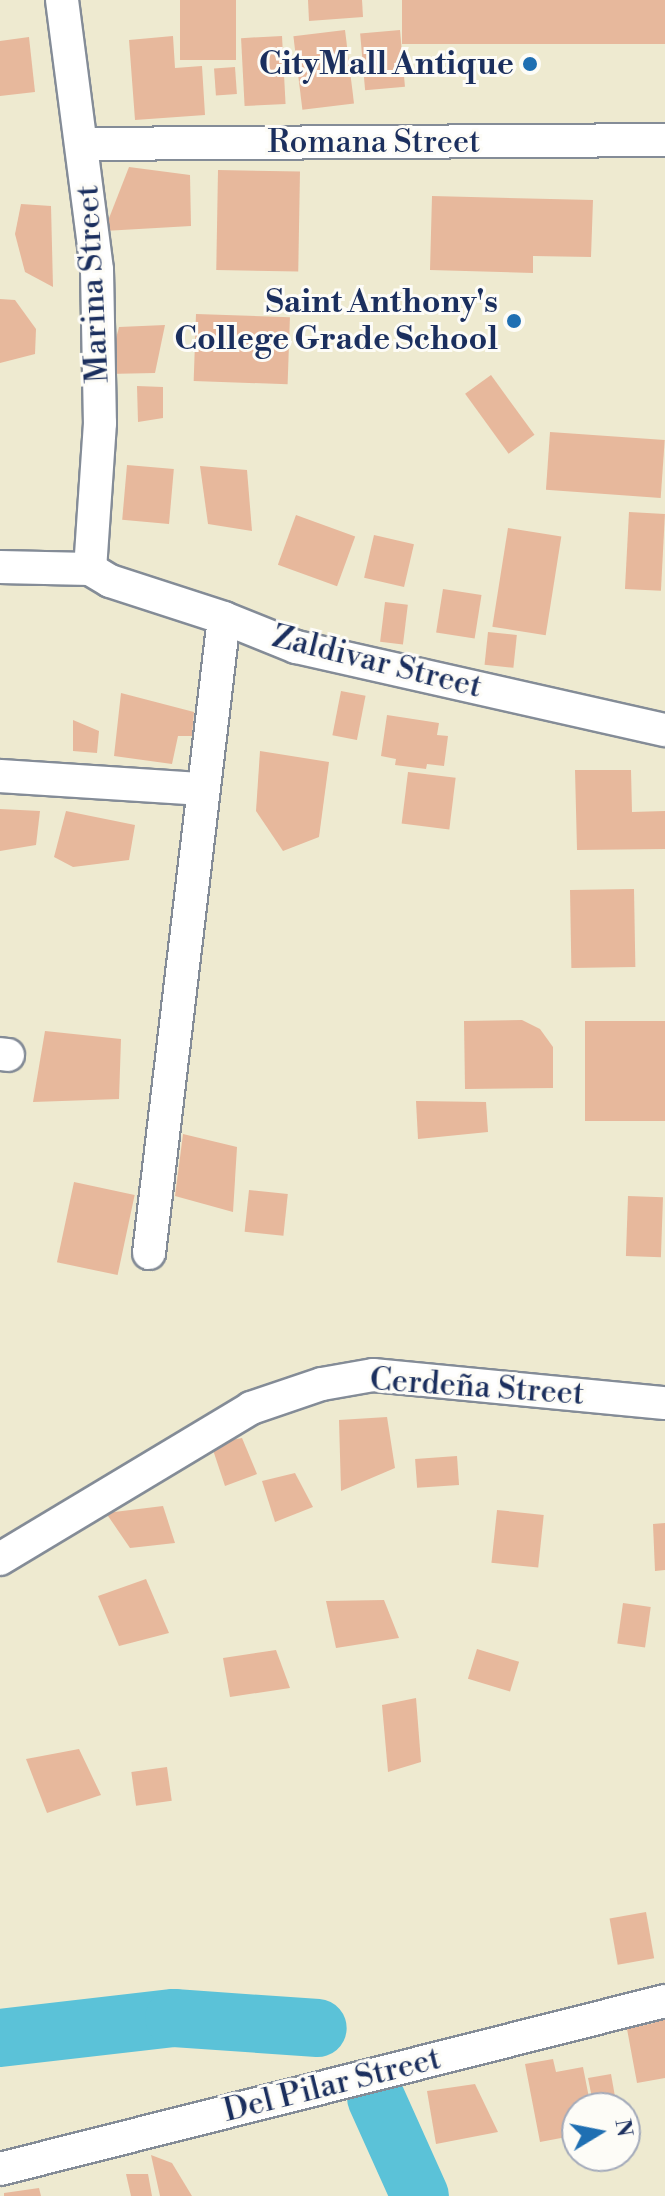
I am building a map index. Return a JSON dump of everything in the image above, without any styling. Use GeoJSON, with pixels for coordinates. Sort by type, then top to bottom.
{"type":"FeatureCollection","features":[{"type":"Feature","properties":{"kind":"street","name":"Marina Street"},"geometry":{"type":"LineString","coordinates":[[62,0],[97,270],[100,423],[90,569]]}},
{"type":"Feature","properties":{"kind":"street","name":"Romana Street"},"geometry":{"type":"LineString","coordinates":[[83,144],[665,140]]}},
{"type":"Feature","properties":{"kind":"street","name":"Zaldivar Street"},"geometry":{"type":"LineString","coordinates":[[0,567],[90,569],[110,581],[224,618],[296,647],[665,730]]}},
{"type":"Feature","properties":{"kind":"street"},"geometry":{"type":"LineString","coordinates":[[149,1253],[224,618]]}},
{"type":"Feature","properties":{"kind":"street"},"geometry":{"type":"LineString","coordinates":[[0,776],[203,789]]}},
{"type":"Feature","properties":{"kind":"street","name":"Cerdeña Street"},"geometry":{"type":"LineString","coordinates":[[0,1559],[251,1408],[322,1384],[373,1375],[665,1403]]}},
{"type":"Feature","properties":{"kind":"street","name":"Del Pilar Street"},"geometry":{"type":"LineString","coordinates":[[0,2169],[665,2001]]}},
{"type":"Feature","properties":{"kind":"building"},"geometry":{"type":"Polygon","coordinates":[[[180,0],[236,0],[236,60],[180,60],[180,0]]]}},
{"type":"Feature","properties":{"kind":"building"},"geometry":{"type":"Polygon","coordinates":[[[308,0],[362,0],[363,17],[309,21],[308,0]]]}},
{"type":"Feature","properties":{"kind":"building"},"geometry":{"type":"Polygon","coordinates":[[[402,0],[665,0],[665,44],[402,44],[402,0]]]}},
{"type":"Feature","properties":{"kind":"building"},"geometry":{"type":"Polygon","coordinates":[[[345,30],[354,103],[302,110],[293,36],[345,30]]]}},
{"type":"Feature","properties":{"kind":"building"},"geometry":{"type":"Polygon","coordinates":[[[400,30],[405,87],[365,90],[360,33],[400,30]]]}},
{"type":"Feature","properties":{"kind":"building"},"geometry":{"type":"Polygon","coordinates":[[[173,36],[175,68],[202,66],[205,115],[135,120],[129,40],[173,36]]]}},
{"type":"Feature","properties":{"kind":"building"},"geometry":{"type":"Polygon","coordinates":[[[282,36],[286,104],[245,106],[241,38],[282,36]]]}},
{"type":"Feature","properties":{"kind":"building"},"geometry":{"type":"Polygon","coordinates":[[[29,37],[35,92],[0,96],[0,41],[29,37]]]}},
{"type":"Feature","properties":{"kind":"building"},"geometry":{"type":"Polygon","coordinates":[[[235,67],[237,94],[216,95],[214,68],[235,67]]]}},
{"type":"Feature","properties":{"kind":"building"},"geometry":{"type":"Polygon","coordinates":[[[129,167],[190,175],[191,226],[104,231],[129,167]]]}},
{"type":"Feature","properties":{"kind":"building"},"geometry":{"type":"Polygon","coordinates":[[[218,170],[300,171],[298,271],[216,270],[218,170]]]}},
{"type":"Feature","properties":{"kind":"building"},"geometry":{"type":"Polygon","coordinates":[[[432,196],[593,200],[591,257],[533,256],[533,273],[430,270],[432,196]]]}},
{"type":"Feature","properties":{"kind":"building"},"geometry":{"type":"Polygon","coordinates":[[[21,204],[51,206],[53,287],[25,272],[15,234],[21,204]]]}},
{"type":"Feature","properties":{"kind":"building"},"geometry":{"type":"Polygon","coordinates":[[[0,299],[15,300],[36,329],[35,354],[0,363],[0,299]]]}},
{"type":"Feature","properties":{"kind":"building"},"geometry":{"type":"Polygon","coordinates":[[[196,314],[290,317],[288,384],[194,381],[196,314]]]}},
{"type":"Feature","properties":{"kind":"building"},"geometry":{"type":"Polygon","coordinates":[[[165,325],[155,373],[107,374],[119,327],[165,325]]]}},
{"type":"Feature","properties":{"kind":"building"},"geometry":{"type":"Polygon","coordinates":[[[491,375],[534,435],[509,454],[465,394],[491,375]]]}},
{"type":"Feature","properties":{"kind":"building"},"geometry":{"type":"Polygon","coordinates":[[[137,386],[163,387],[163,418],[138,422],[137,386]]]}},
{"type":"Feature","properties":{"kind":"building"},"geometry":{"type":"Polygon","coordinates":[[[550,432],[665,440],[661,498],[546,490],[550,432]]]}},
{"type":"Feature","properties":{"kind":"building"},"geometry":{"type":"Polygon","coordinates":[[[127,465],[174,469],[169,524],[122,520],[127,465]]]}},
{"type":"Feature","properties":{"kind":"building"},"geometry":{"type":"Polygon","coordinates":[[[200,466],[247,470],[252,531],[208,524],[200,466]]]}},
{"type":"Feature","properties":{"kind":"building"},"geometry":{"type":"Polygon","coordinates":[[[629,512],[665,514],[661,591],[625,589],[629,512]]]}},
{"type":"Feature","properties":{"kind":"building"},"geometry":{"type":"Polygon","coordinates":[[[296,515],[355,537],[337,586],[278,565],[296,515]]]}},
{"type":"Feature","properties":{"kind":"building"},"geometry":{"type":"Polygon","coordinates":[[[508,528],[561,536],[546,635],[492,627],[508,528]]]}},
{"type":"Feature","properties":{"kind":"building"},"geometry":{"type":"Polygon","coordinates":[[[374,535],[414,544],[404,587],[364,578],[374,535]]]}},
{"type":"Feature","properties":{"kind":"building"},"geometry":{"type":"Polygon","coordinates":[[[443,589],[482,595],[475,639],[436,632],[443,589]]]}},
{"type":"Feature","properties":{"kind":"building"},"geometry":{"type":"Polygon","coordinates":[[[385,602],[408,605],[403,645],[380,642],[385,602]]]}},
{"type":"Feature","properties":{"kind":"building"},"geometry":{"type":"Polygon","coordinates":[[[488,632],[517,635],[513,668],[485,665],[488,632]]]}},
{"type":"Feature","properties":{"kind":"building"},"geometry":{"type":"Polygon","coordinates":[[[341,691],[366,696],[357,740],[332,735],[341,691]]]}},
{"type":"Feature","properties":{"kind":"building"},"geometry":{"type":"Polygon","coordinates":[[[121,693],[194,712],[192,736],[178,736],[172,764],[114,756],[121,693]]]}},
{"type":"Feature","properties":{"kind":"building"},"geometry":{"type":"Polygon","coordinates":[[[387,715],[439,723],[437,735],[448,736],[444,766],[427,764],[426,769],[395,765],[396,759],[381,756],[387,715]]]}},
{"type":"Feature","properties":{"kind":"building"},"geometry":{"type":"Polygon","coordinates":[[[73,720],[99,731],[97,753],[73,751],[73,720]]]}},
{"type":"Feature","properties":{"kind":"building"},"geometry":{"type":"Polygon","coordinates":[[[260,751],[329,762],[319,837],[283,851],[256,811],[260,751]]]}},
{"type":"Feature","properties":{"kind":"building"},"geometry":{"type":"Polygon","coordinates":[[[575,770],[631,770],[632,812],[665,811],[665,849],[577,850],[575,770]]]}},
{"type":"Feature","properties":{"kind":"building"},"geometry":{"type":"Polygon","coordinates":[[[408,772],[456,778],[449,829],[402,824],[408,772]]]}},
{"type":"Feature","properties":{"kind":"building"},"geometry":{"type":"Polygon","coordinates":[[[0,809],[40,811],[36,845],[0,851],[0,809]]]}},
{"type":"Feature","properties":{"kind":"building"},"geometry":{"type":"Polygon","coordinates":[[[66,811],[135,825],[129,860],[73,867],[54,857],[66,811]]]}},
{"type":"Feature","properties":{"kind":"building"},"geometry":{"type":"Polygon","coordinates":[[[634,889],[635,967],[571,968],[570,890],[634,889]]]}},
{"type":"Feature","properties":{"kind":"building"},"geometry":{"type":"Polygon","coordinates":[[[522,1020],[540,1029],[553,1047],[553,1088],[465,1089],[464,1021],[522,1020]]]}},
{"type":"Feature","properties":{"kind":"building"},"geometry":{"type":"Polygon","coordinates":[[[585,1021],[665,1021],[665,1121],[585,1121],[585,1021]]]}},
{"type":"Feature","properties":{"kind":"building"},"geometry":{"type":"Polygon","coordinates":[[[45,1031],[121,1039],[119,1099],[33,1102],[45,1031]]]}},
{"type":"Feature","properties":{"kind":"building"},"geometry":{"type":"Polygon","coordinates":[[[416,1101],[486,1102],[488,1132],[418,1139],[416,1101]]]}},
{"type":"Feature","properties":{"kind":"building"},"geometry":{"type":"Polygon","coordinates":[[[183,1134],[237,1147],[233,1212],[175,1196],[183,1134]]]}},
{"type":"Feature","properties":{"kind":"building"},"geometry":{"type":"Polygon","coordinates":[[[74,1182],[135,1195],[118,1275],[57,1262],[74,1182]]]}},
{"type":"Feature","properties":{"kind":"building"},"geometry":{"type":"Polygon","coordinates":[[[249,1190],[288,1194],[283,1236],[245,1232],[249,1190]]]}},
{"type":"Feature","properties":{"kind":"building"},"geometry":{"type":"Polygon","coordinates":[[[628,1196],[663,1197],[661,1257],[626,1256],[628,1196]]]}},
{"type":"Feature","properties":{"kind":"building"},"geometry":{"type":"Polygon","coordinates":[[[387,1417],[395,1468],[341,1491],[339,1420],[387,1417]]]}},
{"type":"Feature","properties":{"kind":"building"},"geometry":{"type":"Polygon","coordinates":[[[242,1438],[257,1474],[225,1486],[211,1444],[242,1438]]]}},
{"type":"Feature","properties":{"kind":"building"},"geometry":{"type":"Polygon","coordinates":[[[457,1456],[459,1485],[417,1488],[415,1459],[457,1456]]]}},
{"type":"Feature","properties":{"kind":"building"},"geometry":{"type":"Polygon","coordinates":[[[295,1473],[313,1507],[275,1522],[262,1481],[295,1473]]]}},
{"type":"Feature","properties":{"kind":"building"},"geometry":{"type":"Polygon","coordinates":[[[163,1506],[175,1543],[130,1548],[106,1513],[163,1506]]]}},
{"type":"Feature","properties":{"kind":"building"},"geometry":{"type":"Polygon","coordinates":[[[497,1510],[544,1515],[538,1568],[491,1563],[497,1510]]]}},
{"type":"Feature","properties":{"kind":"building"},"geometry":{"type":"Polygon","coordinates":[[[665,1523],[665,1570],[655,1571],[653,1524],[665,1523]]]}},
{"type":"Feature","properties":{"kind":"building"},"geometry":{"type":"Polygon","coordinates":[[[146,1579],[169,1633],[119,1646],[98,1596],[146,1579]]]}},
{"type":"Feature","properties":{"kind":"building"},"geometry":{"type":"Polygon","coordinates":[[[384,1600],[399,1638],[336,1648],[326,1601],[384,1600]]]}},
{"type":"Feature","properties":{"kind":"building"},"geometry":{"type":"Polygon","coordinates":[[[623,1603],[651,1607],[645,1647],[617,1644],[623,1603]]]}},
{"type":"Feature","properties":{"kind":"building"},"geometry":{"type":"Polygon","coordinates":[[[477,1649],[519,1662],[510,1692],[468,1679],[477,1649]]]}},
{"type":"Feature","properties":{"kind":"building"},"geometry":{"type":"Polygon","coordinates":[[[276,1650],[290,1688],[230,1697],[223,1658],[276,1650]]]}},
{"type":"Feature","properties":{"kind":"building"},"geometry":{"type":"Polygon","coordinates":[[[416,1698],[421,1762],[388,1772],[382,1705],[416,1698]]]}},
{"type":"Feature","properties":{"kind":"building"},"geometry":{"type":"Polygon","coordinates":[[[79,1749],[101,1795],[47,1813],[26,1759],[79,1749]]]}},
{"type":"Feature","properties":{"kind":"building"},"geometry":{"type":"Polygon","coordinates":[[[167,1767],[172,1801],[136,1806],[131,1772],[167,1767]]]}},
{"type":"Feature","properties":{"kind":"building"},"geometry":{"type":"Polygon","coordinates":[[[646,1912],[654,1958],[618,1965],[610,1918],[646,1912]]]}},
{"type":"Feature","properties":{"kind":"building"},"geometry":{"type":"Polygon","coordinates":[[[665,2012],[665,2078],[637,2083],[627,2029],[654,2023],[653,2015],[665,2012]]]}},
{"type":"Feature","properties":{"kind":"building"},"geometry":{"type":"Polygon","coordinates":[[[553,2059],[556,2072],[583,2067],[588,2092],[561,2092],[561,2138],[540,2142],[525,2064],[553,2059]]]}},
{"type":"Feature","properties":{"kind":"building"},"geometry":{"type":"Polygon","coordinates":[[[611,2074],[614,2092],[591,2092],[588,2078],[611,2074]]]}},
{"type":"Feature","properties":{"kind":"building"},"geometry":{"type":"Polygon","coordinates":[[[475,2084],[498,2132],[436,2144],[427,2091],[475,2084]]]}},
{"type":"Feature","properties":{"kind":"building"},"geometry":{"type":"Polygon","coordinates":[[[151,2155],[172,2163],[192,2196],[160,2196],[151,2155]]]}},
{"type":"Feature","properties":{"kind":"building"},"geometry":{"type":"Polygon","coordinates":[[[126,2174],[148,2174],[152,2196],[131,2196],[126,2174]]]}},
{"type":"Feature","properties":{"kind":"building"},"geometry":{"type":"Polygon","coordinates":[[[39,2188],[41,2196],[4,2196],[4,2193],[39,2188]]]}},
{"type":"Feature","properties":{"kind":"waterway"},"geometry":{"type":"LineString","coordinates":[[0,2038],[174,2018],[318,2028]]}},
{"type":"Feature","properties":{"kind":"waterway"},"geometry":{"type":"LineString","coordinates":[[376,2098],[420,2196]]}},
{"type":"Feature","properties":{"kind":"place","name":"CityMall Antique"},"geometry":{"type":"Point","coordinates":[530,64]}},
{"type":"Feature","properties":{"kind":"place","name":"Saint Anthony's College Grade School"},"geometry":{"type":"Point","coordinates":[514,321]}}]}
